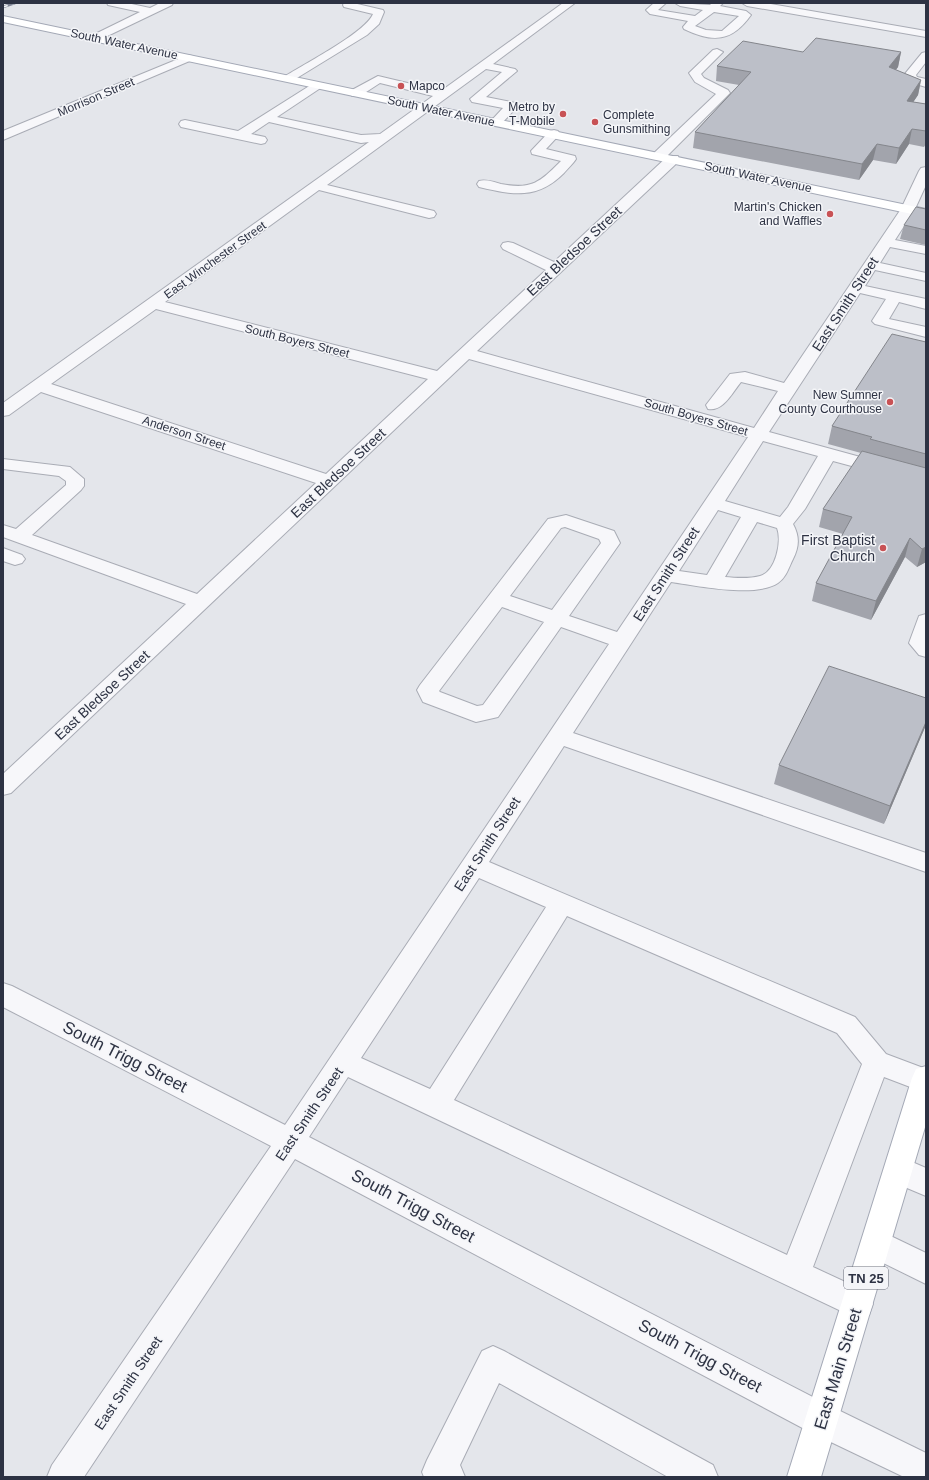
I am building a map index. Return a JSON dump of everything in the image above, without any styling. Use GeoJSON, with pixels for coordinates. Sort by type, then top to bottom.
{"type":"FeatureCollection","features":[{"type":"Feature","properties":{"kind":"main road","name":"South Water Avenue"},"geometry":{"type":"LineString","coordinates":[[4,20],[917,211]]}},
{"type":"Feature","properties":{"kind":"main road","name":"East Main Street"},"geometry":{"type":"LineString","coordinates":[[804,1477],[925,1084]]}},
{"type":"Feature","properties":{"kind":"street"},"geometry":{"type":"LineString","coordinates":[[112,3],[150,11]]}},
{"type":"Feature","properties":{"kind":"street"},"geometry":{"type":"LineString","coordinates":[[94,38],[168,3]]}},
{"type":"Feature","properties":{"kind":"street","name":"East Winchester Street"},"geometry":{"type":"LineString","coordinates":[[3,411],[317,186],[373,141],[425,108],[570,3]]}},
{"type":"Feature","properties":{"kind":"street"},"geometry":{"type":"LineString","coordinates":[[661,3],[651,10],[654,12],[698,20]]}},
{"type":"Feature","properties":{"kind":"street"},"geometry":{"type":"LineString","coordinates":[[680,3],[715,6],[742,13],[746,16],[726,34],[720,35],[694,30],[688,27],[715,6]]}},
{"type":"Feature","properties":{"kind":"street"},"geometry":{"type":"LineString","coordinates":[[747,3],[926,34]]}},
{"type":"Feature","properties":{"kind":"street"},"geometry":{"type":"LineString","coordinates":[[802,12],[810,3]]}},
{"type":"Feature","properties":{"kind":"street"},"geometry":{"type":"LineString","coordinates":[[288,79],[363,33],[375,22],[379,12],[348,5]]}},
{"type":"Feature","properties":{"kind":"street","name":"East Bledsoe Street"},"geometry":{"type":"LineString","coordinates":[[3,787],[556,268],[666,158],[724,93],[718,88],[699,80],[695,72],[717,52]]}},
{"type":"Feature","properties":{"kind":"street"},"geometry":{"type":"LineString","coordinates":[[926,55],[910,75],[913,80],[926,83]]}},
{"type":"Feature","properties":{"kind":"street","name":"Morrison Street"},"geometry":{"type":"LineString","coordinates":[[3,136],[188,58]]}},
{"type":"Feature","properties":{"kind":"street"},"geometry":{"type":"LineString","coordinates":[[484,65],[511,71],[476,99],[512,106],[496,122]]}},
{"type":"Feature","properties":{"kind":"street"},"geometry":{"type":"LineString","coordinates":[[356,93],[378,79],[443,95]]}},
{"type":"Feature","properties":{"kind":"street"},"geometry":{"type":"LineString","coordinates":[[458,84],[487,90]]}},
{"type":"Feature","properties":{"kind":"street"},"geometry":{"type":"LineString","coordinates":[[240,135],[318,85]]}},
{"type":"Feature","properties":{"kind":"street"},"geometry":{"type":"LineString","coordinates":[[397,102],[417,88]]}},
{"type":"Feature","properties":{"kind":"street"},"geometry":{"type":"LineString","coordinates":[[267,118],[373,141]]}},
{"type":"Feature","properties":{"kind":"street"},"geometry":{"type":"LineString","coordinates":[[185,124],[261,140]]}},
{"type":"Feature","properties":{"kind":"street"},"geometry":{"type":"LineString","coordinates":[[484,184],[518,189],[533,188],[543,183],[570,158],[537,151],[554,134]]}},
{"type":"Feature","properties":{"kind":"street","name":"East Smith Street"},"geometry":{"type":"LineString","coordinates":[[64,1477],[290,1142],[886,242],[917,211],[926,171]]}},
{"type":"Feature","properties":{"kind":"street"},"geometry":{"type":"LineString","coordinates":[[317,186],[429,214]]}},
{"type":"Feature","properties":{"kind":"street"},"geometry":{"type":"LineString","coordinates":[[886,242],[926,250]]}},
{"type":"Feature","properties":{"kind":"street"},"geometry":{"type":"LineString","coordinates":[[508,246],[556,268]]}},
{"type":"Feature","properties":{"kind":"street"},"geometry":{"type":"LineString","coordinates":[[871,265],[926,277]]}},
{"type":"Feature","properties":{"kind":"street"},"geometry":{"type":"LineString","coordinates":[[856,288],[926,304]]}},
{"type":"Feature","properties":{"kind":"street"},"geometry":{"type":"LineString","coordinates":[[895,297],[880,321],[926,332]]}},
{"type":"Feature","properties":{"kind":"street","name":"South Boyers Street"},"geometry":{"type":"LineString","coordinates":[[153,304],[440,378]]}},
{"type":"Feature","properties":{"kind":"street","name":"South Boyers Street"},"geometry":{"type":"LineString","coordinates":[[465,353],[926,481]]}},
{"type":"Feature","properties":{"kind":"street"},"geometry":{"type":"LineString","coordinates":[[714,405],[736,377],[745,377],[788,389]]}},
{"type":"Feature","properties":{"kind":"street","name":"Anderson Street"},"geometry":{"type":"LineString","coordinates":[[39,386],[329,481]]}},
{"type":"Feature","properties":{"kind":"street"},"geometry":{"type":"LineString","coordinates":[[784,524],[796,509],[828,454]]}},
{"type":"Feature","properties":{"kind":"street"},"geometry":{"type":"LineString","coordinates":[[3,464],[64,471],[75,479],[75,486],[11,534]]}},
{"type":"Feature","properties":{"kind":"street"},"geometry":{"type":"LineString","coordinates":[[665,575],[713,581],[749,583],[771,579],[777,571],[788,547],[790,538],[789,532],[784,524],[712,503]]}},
{"type":"Feature","properties":{"kind":"street"},"geometry":{"type":"LineString","coordinates":[[713,581],[752,515]]}},
{"type":"Feature","properties":{"kind":"street"},"geometry":{"type":"LineString","coordinates":[[566,521],[607,534],[611,543],[490,712],[476,714],[431,697],[428,690],[498,599],[555,523],[566,521]]}},
{"type":"Feature","properties":{"kind":"street"},"geometry":{"type":"LineString","coordinates":[[11,534],[201,602]]}},
{"type":"Feature","properties":{"kind":"street"},"geometry":{"type":"LineString","coordinates":[[498,599],[622,641]]}},
{"type":"Feature","properties":{"kind":"street"},"geometry":{"type":"LineString","coordinates":[[926,621],[918,643],[926,650]]}},
{"type":"Feature","properties":{"kind":"street"},"geometry":{"type":"LineString","coordinates":[[558,736],[926,863]]}},
{"type":"Feature","properties":{"kind":"street"},"geometry":{"type":"LineString","coordinates":[[473,865],[846,1025],[876,1062],[925,1084]]}},
{"type":"Feature","properties":{"kind":"street"},"geometry":{"type":"LineString","coordinates":[[435,1106],[562,903]]}},
{"type":"Feature","properties":{"kind":"street","name":"South Trigg Street"},"geometry":{"type":"LineString","coordinates":[[3,994],[822,1420],[926,1470]]}},
{"type":"Feature","properties":{"kind":"street"},"geometry":{"type":"LineString","coordinates":[[343,1062],[858,1304]]}},
{"type":"Feature","properties":{"kind":"street"},"geometry":{"type":"LineString","coordinates":[[795,1274],[876,1062]]}},
{"type":"Feature","properties":{"kind":"street"},"geometry":{"type":"LineString","coordinates":[[898,1170],[926,1182]]}},
{"type":"Feature","properties":{"kind":"street"},"geometry":{"type":"LineString","coordinates":[[876,1244],[926,1269]]}},
{"type":"Feature","properties":{"kind":"street"},"geometry":{"type":"LineString","coordinates":[[448,1477],[439,1472],[493,1362],[701,1477]]}},
{"type":"Feature","properties":{"kind":"building"},"geometry":{"type":"Polygon","coordinates":[[[816,38],[901,52],[889,67],[921,80],[907,101],[926,104],[926,131],[912,129],[899,148],[877,144],[862,164],[695,132],[751,72],[717,66],[743,41],[803,52],[816,38]]]}},
{"type":"Feature","properties":{"kind":"building"},"geometry":{"type":"Polygon","coordinates":[[[916,207],[926,209],[926,230],[904,225],[916,207]]]}},
{"type":"Feature","properties":{"kind":"building","name":"New Sumner County Courthouse"},"geometry":{"type":"Polygon","coordinates":[[[892,334],[926,342],[926,454],[870,439],[872,437],[832,426],[892,334]]]}},
{"type":"Feature","properties":{"kind":"building","name":"First Baptist Church"},"geometry":{"type":"Polygon","coordinates":[[[862,451],[926,468],[926,547],[922,549],[910,538],[876,601],[816,583],[852,517],[823,509],[862,451]]]}},
{"type":"Feature","properties":{"kind":"building"},"geometry":{"type":"Polygon","coordinates":[[[829,666],[926,698],[926,722],[890,806],[779,765],[829,666]]]}},
{"type":"Feature","properties":{"kind":"railway"},"geometry":{"type":"LineString","coordinates":[[3,7],[15,3]]}},
{"type":"Feature","properties":{"kind":"place","name":"Mapco"},"geometry":{"type":"Point","coordinates":[401,86]}},
{"type":"Feature","properties":{"kind":"place","name":"Metro by T-Mobile"},"geometry":{"type":"Point","coordinates":[563,114]}},
{"type":"Feature","properties":{"kind":"place","name":"Complete Gunsmithing"},"geometry":{"type":"Point","coordinates":[595,122]}},
{"type":"Feature","properties":{"kind":"place","name":"Martin's Chicken and Waffles"},"geometry":{"type":"Point","coordinates":[830,214]}},
{"type":"Feature","properties":{"kind":"place","name":"New Sumner County Courthouse"},"geometry":{"type":"Point","coordinates":[890,402]}},
{"type":"Feature","properties":{"kind":"place","name":"First Baptist Church"},"geometry":{"type":"Point","coordinates":[883,548]}}]}
